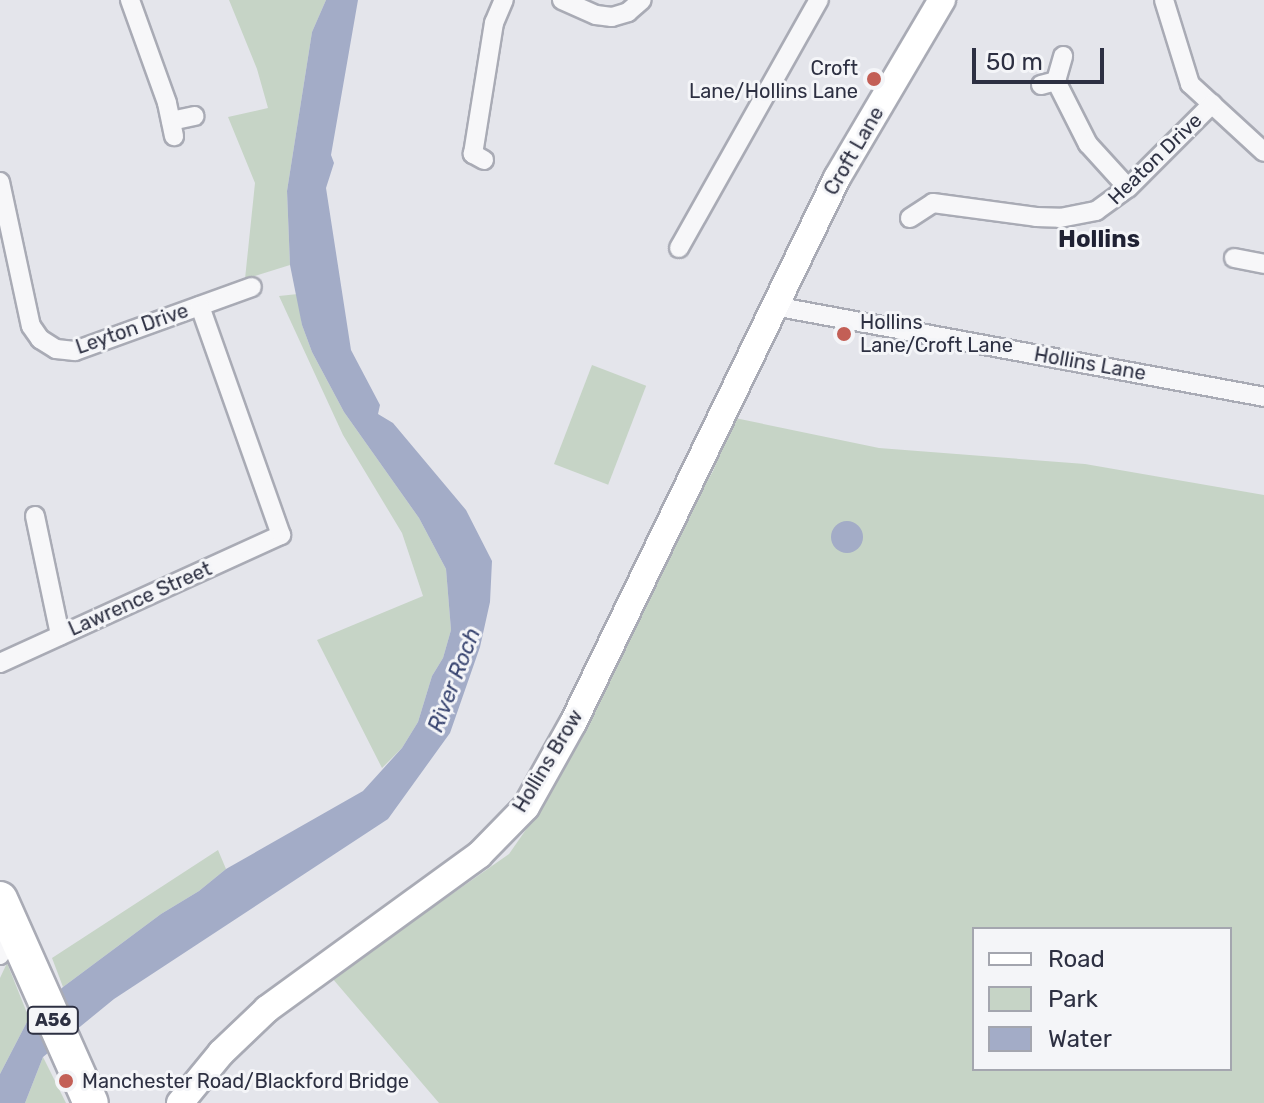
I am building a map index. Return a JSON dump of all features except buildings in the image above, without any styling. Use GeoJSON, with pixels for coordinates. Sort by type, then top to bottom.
{"type":"FeatureCollection","features":[{"type":"Feature","properties":{"kind":"highway","name":"A56"},"geometry":{"type":"LineString","coordinates":[[0,899],[16,951],[84,1091]]}},
{"type":"Feature","properties":{"kind":"street"},"geometry":{"type":"LineString","coordinates":[[130,0],[173,129],[194,116]]}},
{"type":"Feature","properties":{"kind":"street"},"geometry":{"type":"LineString","coordinates":[[484,160],[473,154],[494,23],[504,0]]}},
{"type":"Feature","properties":{"kind":"street"},"geometry":{"type":"LineString","coordinates":[[562,0],[596,15],[612,17],[628,12],[642,0]]}},
{"type":"Feature","properties":{"kind":"street"},"geometry":{"type":"LineString","coordinates":[[679,248],[819,0]]}},
{"type":"Feature","properties":{"kind":"street","name":"Croft Lane"},"geometry":{"type":"LineString","coordinates":[[774,306],[837,178],[942,0]]}},
{"type":"Feature","properties":{"kind":"street"},"geometry":{"type":"LineString","coordinates":[[1164,0],[1190,84],[1264,152]]}},
{"type":"Feature","properties":{"kind":"street"},"geometry":{"type":"LineString","coordinates":[[1063,56],[1048,83],[1088,144],[1128,188]]}},
{"type":"Feature","properties":{"kind":"street","name":"Heaton Drive"},"geometry":{"type":"LineString","coordinates":[[910,218],[933,203],[1036,217],[1083,215],[1108,205],[1128,188],[1212,104]]}},
{"type":"Feature","properties":{"kind":"street","name":"Leyton Drive"},"geometry":{"type":"LineString","coordinates":[[0,182],[31,326],[47,345],[75,351],[252,287]]}},
{"type":"Feature","properties":{"kind":"street"},"geometry":{"type":"LineString","coordinates":[[1234,258],[1264,264]]}},
{"type":"Feature","properties":{"kind":"street","name":"Leyton Drive"},"geometry":{"type":"LineString","coordinates":[[200,306],[281,535]]}},
{"type":"Feature","properties":{"kind":"street","name":"Hollins Lane"},"geometry":{"type":"LineString","coordinates":[[774,306],[1264,397]]}},
{"type":"Feature","properties":{"kind":"street","name":"Hollins Brow"},"geometry":{"type":"LineString","coordinates":[[180,1103],[221,1053],[267,1009],[479,855],[526,807],[573,723],[774,306]]}},
{"type":"Feature","properties":{"kind":"street"},"geometry":{"type":"LineString","coordinates":[[35,516],[60,635]]}},
{"type":"Feature","properties":{"kind":"street","name":"Lawrence Street"},"geometry":{"type":"LineString","coordinates":[[0,663],[281,535]]}},
{"type":"Feature","properties":{"kind":"green space"},"geometry":{"type":"Polygon","coordinates":[[[229,0],[326,0],[312,32],[287,191],[290,265],[245,279],[255,183],[228,117],[268,108],[257,69],[229,0]]]}},
{"type":"Feature","properties":{"kind":"green space"},"geometry":{"type":"Polygon","coordinates":[[[298,294],[302,325],[312,352],[344,412],[419,518],[446,569],[451,630],[443,658],[432,676],[418,722],[402,748],[382,768],[317,640],[423,596],[402,533],[343,435],[279,296],[298,294]]]}},
{"type":"Feature","properties":{"kind":"green space"},"geometry":{"type":"Polygon","coordinates":[[[592,365],[646,386],[608,485],[554,464],[592,365]]]}},
{"type":"Feature","properties":{"kind":"green space"},"geometry":{"type":"Polygon","coordinates":[[[735,418],[879,448],[1085,464],[1264,495],[1264,1103],[439,1103],[332,978],[509,854],[550,795],[683,523],[713,471],[735,418]]]}},
{"type":"Feature","properties":{"kind":"green space"},"geometry":{"type":"Polygon","coordinates":[[[218,850],[226,869],[63,987],[52,958],[218,850]]]}},
{"type":"Feature","properties":{"kind":"green space"},"geometry":{"type":"Polygon","coordinates":[[[7,963],[29,1018],[0,1074],[0,978],[7,963]]]}},
{"type":"Feature","properties":{"kind":"green space"},"geometry":{"type":"Polygon","coordinates":[[[43,1057],[66,1103],[25,1103],[43,1057]]]}},
{"type":"Feature","properties":{"kind":"water","name":"River Roch"},"geometry":{"type":"Polygon","coordinates":[[[326,0],[358,0],[331,155],[334,163],[326,188],[351,350],[380,405],[378,414],[393,423],[466,510],[492,561],[490,602],[480,647],[450,733],[388,819],[114,999],[43,1057],[25,1103],[0,1103],[0,1074],[29,1018],[63,987],[226,869],[363,791],[402,748],[418,722],[432,676],[443,658],[451,630],[446,569],[419,518],[344,412],[312,352],[302,325],[290,265],[287,191],[312,32],[326,0]]]}},
{"type":"Feature","properties":{"kind":"water"},"geometry":{"type":"Polygon","coordinates":[[[847,521],[858,526],[863,537],[858,548],[847,553],[836,548],[831,537],[836,526],[847,521]]]}},
{"type":"Feature","properties":{"kind":"place","name":"Croft Lane/Hollins Lane"},"geometry":{"type":"Point","coordinates":[874,79]}},
{"type":"Feature","properties":{"kind":"place","name":"Hollins Lane/Croft Lane"},"geometry":{"type":"Point","coordinates":[844,334]}},
{"type":"Feature","properties":{"kind":"place","name":"Manchester Road/Blackford Bridge"},"geometry":{"type":"Point","coordinates":[66,1081]}},
{"type":"Feature","properties":{"kind":"district","name":"Hollins"},"geometry":{"type":"Point","coordinates":[1099,240]}}]}
